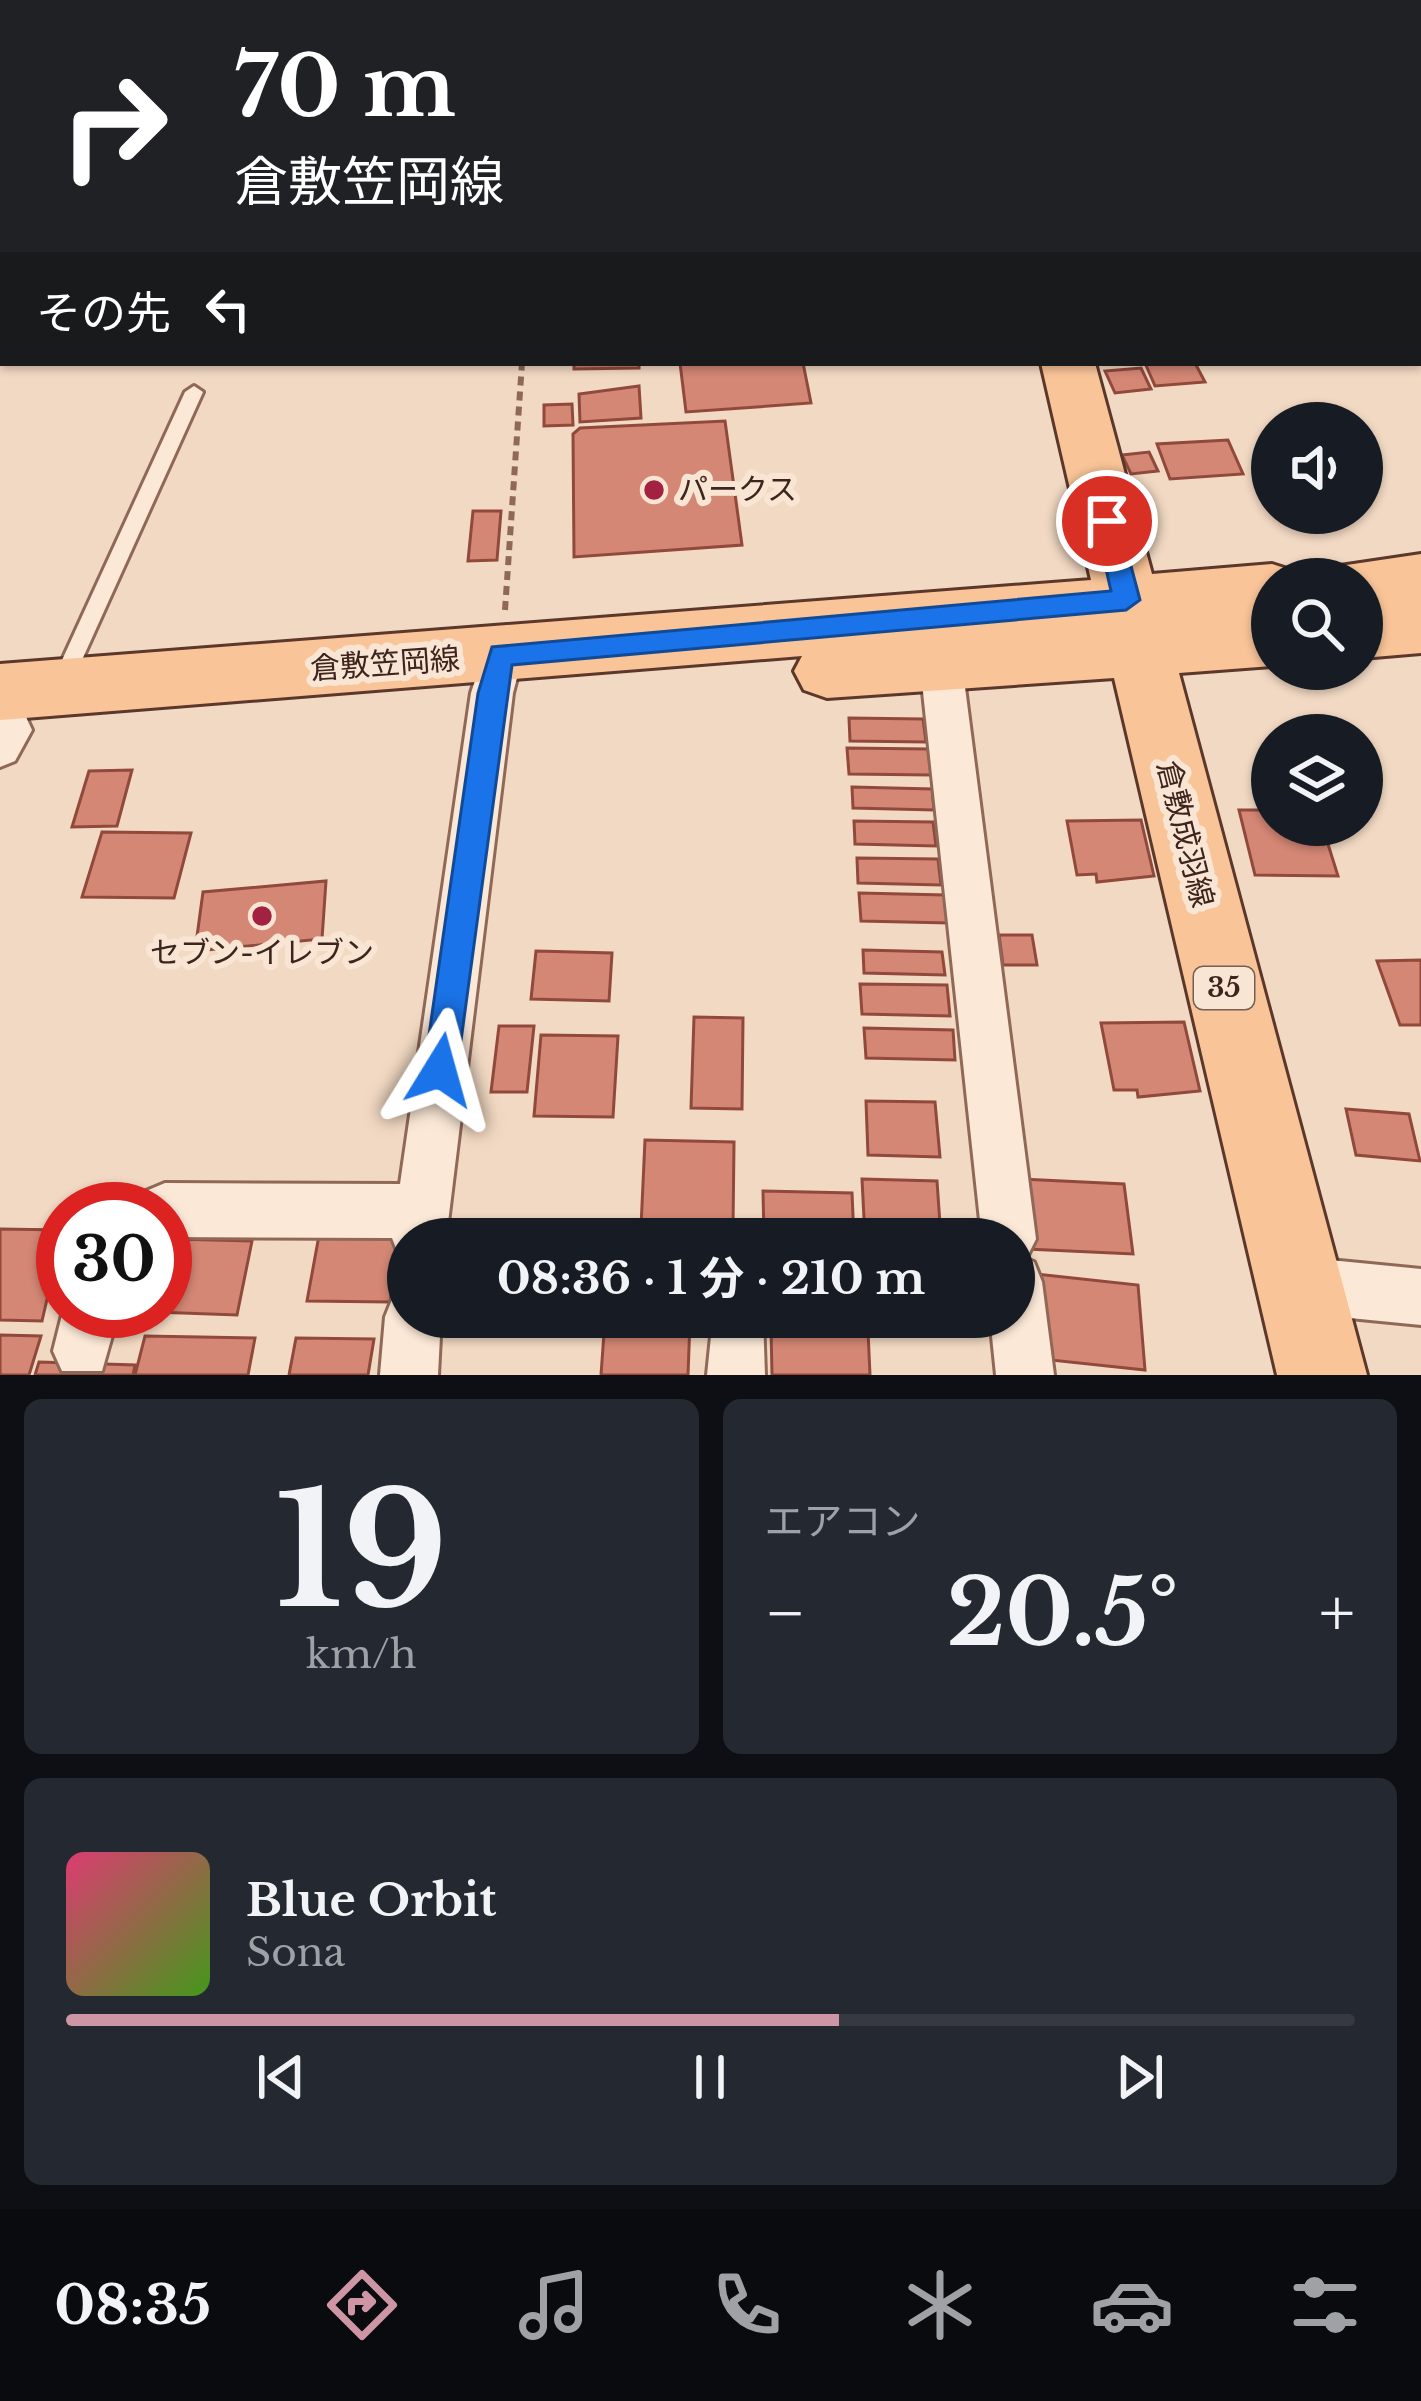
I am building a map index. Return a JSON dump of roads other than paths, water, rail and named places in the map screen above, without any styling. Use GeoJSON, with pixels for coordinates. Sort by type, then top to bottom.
{"type":"FeatureCollection","features":[{"type":"Feature","properties":{"kind":"main road","name":"倉敷成羽線"},"geometry":{"type":"LineString","coordinates":[[1069,366],[1322,1375]]}},
{"type":"Feature","properties":{"kind":"main road"},"geometry":{"type":"LineString","coordinates":[[1383,581],[1421,578]]}},
{"type":"Feature","properties":{"kind":"main road","name":"倉敷笠岡線"},"geometry":{"type":"LineString","coordinates":[[497,674],[941,664],[1132,626],[1251,595]]}},
{"type":"Feature","properties":{"kind":"main road","name":"倉敷笠岡線"},"geometry":{"type":"LineString","coordinates":[[14,718],[497,674],[1132,626],[1251,638]]}},
{"type":"Feature","properties":{"kind":"main road"},"geometry":{"type":"LineString","coordinates":[[1383,630],[1421,627]]}},
{"type":"Feature","properties":{"kind":"street"},"geometry":{"type":"LineString","coordinates":[[941,664],[1007,1218]]}},
{"type":"Feature","properties":{"kind":"street"},"geometry":{"type":"LineString","coordinates":[[421,1218],[497,674]]}},
{"type":"Feature","properties":{"kind":"street"},"geometry":{"type":"LineString","coordinates":[[192,1212],[387,1223]]}},
{"type":"Feature","properties":{"kind":"street"},"geometry":{"type":"LineString","coordinates":[[1299,1285],[1421,1297]]}},
{"type":"Feature","properties":{"kind":"street"},"geometry":{"type":"LineString","coordinates":[[409,1375],[412,1338]]}},
{"type":"Feature","properties":{"kind":"street"},"geometry":{"type":"LineString","coordinates":[[1021,1338],[1025,1375]]}},
{"type":"Feature","properties":{"kind":"lane"},"geometry":{"type":"LineString","coordinates":[[14,718],[194,392]]}},
{"type":"Feature","properties":{"kind":"place","name":"パークス"},"geometry":{"type":"Point","coordinates":[654,490]}},
{"type":"Feature","properties":{"kind":"place","name":"セブン-イレブン"},"geometry":{"type":"Point","coordinates":[262,916]}}]}
